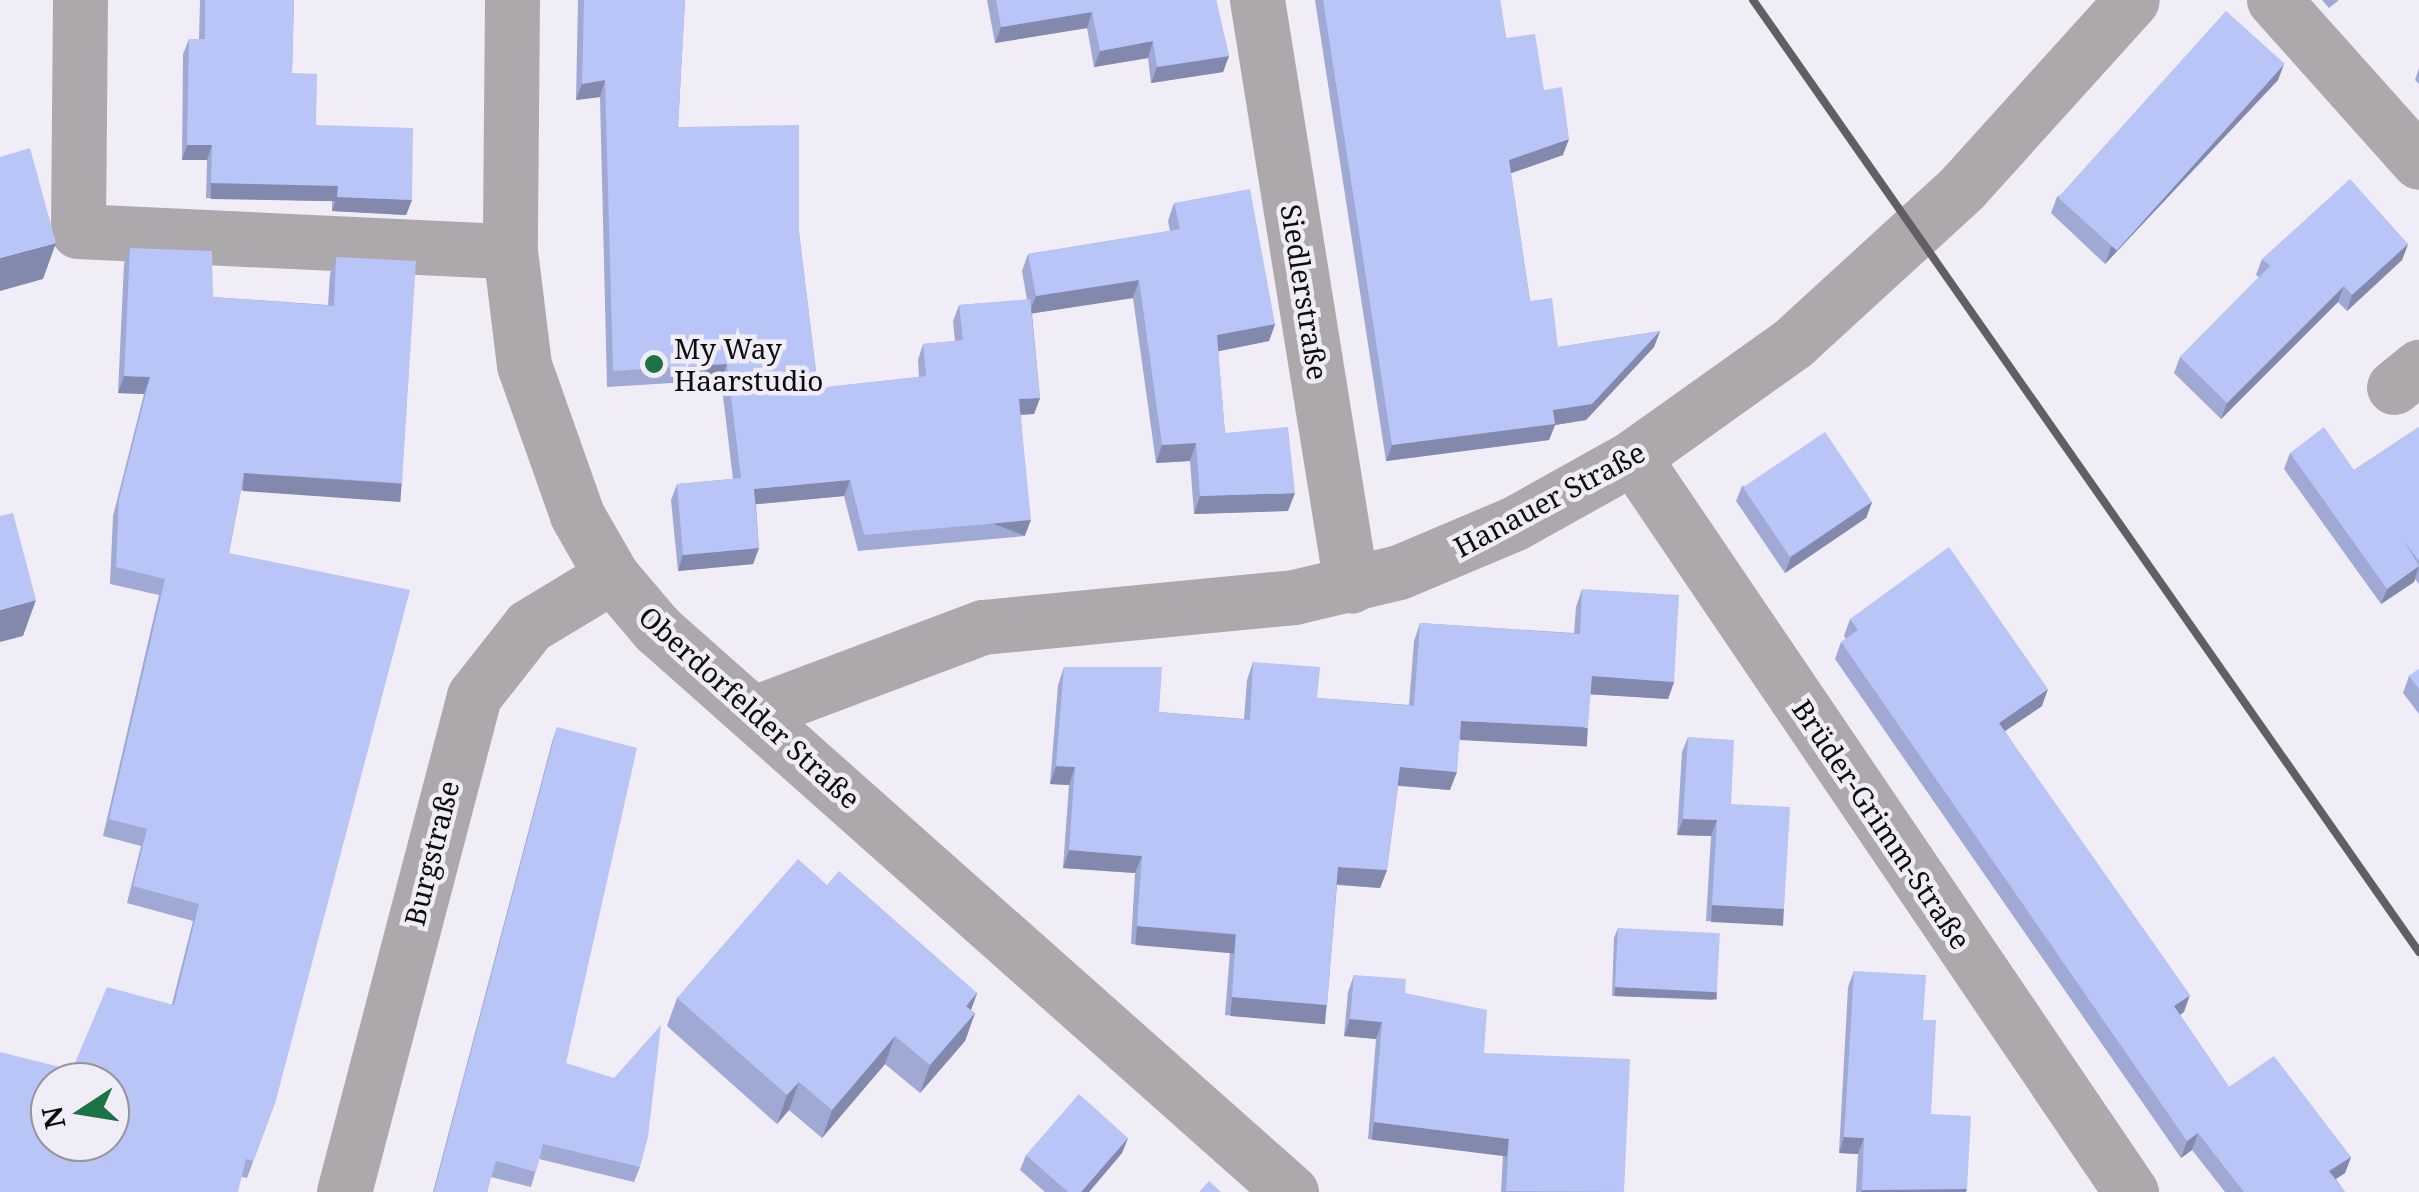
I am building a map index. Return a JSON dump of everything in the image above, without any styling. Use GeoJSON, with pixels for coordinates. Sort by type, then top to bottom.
{"type":"FeatureCollection","features":[{"type":"Feature","properties":{"kind":"street"},"geometry":{"type":"LineString","coordinates":[[80,0],[78,231],[510,252]]}},
{"type":"Feature","properties":{"kind":"street","name":"Oberdorfelder Straße"},"geometry":{"type":"LineString","coordinates":[[512,0],[510,252],[537,415],[612,576],[656,628],[1291,1192]]}},
{"type":"Feature","properties":{"kind":"street","name":"Siedlerstraße"},"geometry":{"type":"LineString","coordinates":[[1257,0],[1351,585]]}},
{"type":"Feature","properties":{"kind":"street","name":"Hanauer Straße"},"geometry":{"type":"LineString","coordinates":[[754,713],[983,627],[1351,585],[1449,554],[1633,457],[1794,342],[1904,245],[2132,0]]}},
{"type":"Feature","properties":{"kind":"street"},"geometry":{"type":"LineString","coordinates":[[2274,0],[2419,162]]}},
{"type":"Feature","properties":{"kind":"street","name":"Brüder-Grimm-Straße"},"geometry":{"type":"LineString","coordinates":[[1633,457],[2132,1192]]}},
{"type":"Feature","properties":{"kind":"street","name":"Burgstraße"},"geometry":{"type":"LineString","coordinates":[[344,1192],[474,696],[529,626],[612,576]]}},
{"type":"Feature","properties":{"kind":"building"},"geometry":{"type":"Polygon","coordinates":[[[205,0],[294,0],[292,73],[317,74],[316,125],[413,128],[412,200],[337,197],[338,186],[211,183],[212,145],[187,145],[189,39],[205,39],[205,0]]]}},
{"type":"Feature","properties":{"kind":"building"},"geometry":{"type":"Polygon","coordinates":[[[584,0],[685,0],[678,127],[799,125],[799,232],[818,388],[926,376],[923,344],[963,340],[959,305],[1030,299],[1040,398],[1019,399],[1031,520],[864,535],[850,480],[754,489],[759,548],[683,555],[677,484],[741,478],[727,364],[613,371],[605,80],[582,84],[584,0]]]}},
{"type":"Feature","properties":{"kind":"building"},"geometry":{"type":"Polygon","coordinates":[[[996,0],[1216,0],[1229,56],[1157,67],[1153,41],[1100,51],[1092,12],[1001,27],[996,0]]]}},
{"type":"Feature","properties":{"kind":"building"},"geometry":{"type":"Polygon","coordinates":[[[1323,0],[1500,0],[1506,38],[1535,34],[1544,90],[1562,87],[1569,139],[1509,160],[1530,301],[1552,298],[1558,347],[1660,331],[1592,404],[1553,410],[1555,424],[1392,445],[1323,0]]]}},
{"type":"Feature","properties":{"kind":"building"},"geometry":{"type":"Polygon","coordinates":[[[2226,11],[2285,64],[2117,250],[2058,198],[2226,11]]]}},
{"type":"Feature","properties":{"kind":"building"},"geometry":{"type":"Polygon","coordinates":[[[30,148],[56,243],[0,258],[0,157],[30,148]]]}},
{"type":"Feature","properties":{"kind":"building"},"geometry":{"type":"Polygon","coordinates":[[[2350,179],[2408,244],[2352,295],[2344,286],[2227,403],[2180,357],[2270,266],[2262,259],[2350,179]]]}},
{"type":"Feature","properties":{"kind":"building"},"geometry":{"type":"Polygon","coordinates":[[[1250,189],[1275,324],[1217,335],[1225,433],[1288,427],[1295,493],[1200,496],[1196,443],[1162,445],[1139,280],[1036,296],[1028,254],[1180,229],[1174,203],[1250,189]]]}},
{"type":"Feature","properties":{"kind":"building"},"geometry":{"type":"Polygon","coordinates":[[[130,248],[212,251],[213,297],[334,306],[336,257],[416,261],[402,483],[244,473],[229,553],[410,590],[276,1100],[253,1161],[246,1159],[238,1192],[0,1192],[0,1052],[40,1062],[30,1062],[30,1162],[130,1162],[130,1062],[75,1062],[107,987],[174,1005],[199,904],[133,886],[147,829],[109,819],[165,579],[116,567],[119,499],[150,377],[124,376],[130,248]]]}},
{"type":"Feature","properties":{"kind":"building"},"geometry":{"type":"Polygon","coordinates":[[[2324,427],[2354,470],[2419,427],[2419,561],[2404,541],[2419,566],[2387,589],[2290,453],[2324,427]]]}},
{"type":"Feature","properties":{"kind":"building"},"geometry":{"type":"Polygon","coordinates":[[[1825,432],[1872,502],[1790,557],[1743,487],[1825,432]]]}},
{"type":"Feature","properties":{"kind":"building"},"geometry":{"type":"Polygon","coordinates":[[[13,513],[36,600],[0,610],[0,516],[13,513]]]}},
{"type":"Feature","properties":{"kind":"building"},"geometry":{"type":"Polygon","coordinates":[[[1949,547],[2048,689],[1999,723],[2190,995],[2174,1006],[2229,1087],[2274,1056],[2351,1157],[2329,1171],[2345,1192],[2244,1192],[2198,1133],[2187,1141],[1841,642],[1858,630],[1850,619],[1949,547]]]}},
{"type":"Feature","properties":{"kind":"building"},"geometry":{"type":"Polygon","coordinates":[[[1582,589],[1679,595],[1674,682],[1592,676],[1588,727],[1461,721],[1457,772],[1400,767],[1387,870],[1338,867],[1327,1005],[1232,997],[1236,934],[1137,926],[1142,856],[1069,850],[1075,767],[1056,766],[1064,667],[1162,667],[1159,712],[1250,720],[1253,662],[1320,667],[1317,698],[1414,706],[1420,623],[1580,634],[1582,589]]]}},
{"type":"Feature","properties":{"kind":"building"},"geometry":{"type":"Polygon","coordinates":[[[2419,669],[2419,689],[2409,676],[2419,669]]]}},
{"type":"Feature","properties":{"kind":"building"},"geometry":{"type":"Polygon","coordinates":[[[557,727],[637,748],[566,1063],[614,1078],[661,1025],[648,1137],[640,1167],[543,1144],[536,1172],[496,1161],[487,1192],[434,1192],[557,727]]]}},
{"type":"Feature","properties":{"kind":"building"},"geometry":{"type":"Polygon","coordinates":[[[1688,737],[1734,740],[1731,804],[1790,807],[1784,909],[1712,905],[1717,820],[1683,819],[1688,737]]]}},
{"type":"Feature","properties":{"kind":"building"},"geometry":{"type":"Polygon","coordinates":[[[798,859],[827,885],[839,871],[977,993],[966,1006],[975,1013],[930,1065],[895,1036],[832,1110],[799,1082],[787,1095],[677,998],[798,859]]]}},
{"type":"Feature","properties":{"kind":"building"},"geometry":{"type":"Polygon","coordinates":[[[1618,928],[1720,933],[1717,992],[1615,987],[1618,928]]]}},
{"type":"Feature","properties":{"kind":"building"},"geometry":{"type":"Polygon","coordinates":[[[1854,971],[1926,975],[1923,1020],[1936,1020],[1931,1114],[1971,1116],[1967,1189],[1862,1190],[1864,1138],[1844,1137],[1854,971]]]}},
{"type":"Feature","properties":{"kind":"building"},"geometry":{"type":"Polygon","coordinates":[[[1354,975],[1406,979],[1405,993],[1487,1010],[1484,1053],[1630,1059],[1624,1192],[1506,1191],[1509,1139],[1374,1122],[1382,1022],[1350,1019],[1354,975]]]}},
{"type":"Feature","properties":{"kind":"building"},"geometry":{"type":"Polygon","coordinates":[[[1079,1094],[1128,1138],[1081,1192],[1068,1192],[1026,1155],[1079,1094]]]}},
{"type":"Feature","properties":{"kind":"building"},"geometry":{"type":"Polygon","coordinates":[[[1209,1181],[1221,1192],[1199,1192],[1209,1181]]]}},
{"type":"Feature","properties":{"kind":"railway"},"geometry":{"type":"LineString","coordinates":[[1753,0],[2419,952]]}},
{"type":"Feature","properties":{"kind":"place","name":"My Way Haarstudio"},"geometry":{"type":"Point","coordinates":[654,364]}}]}
